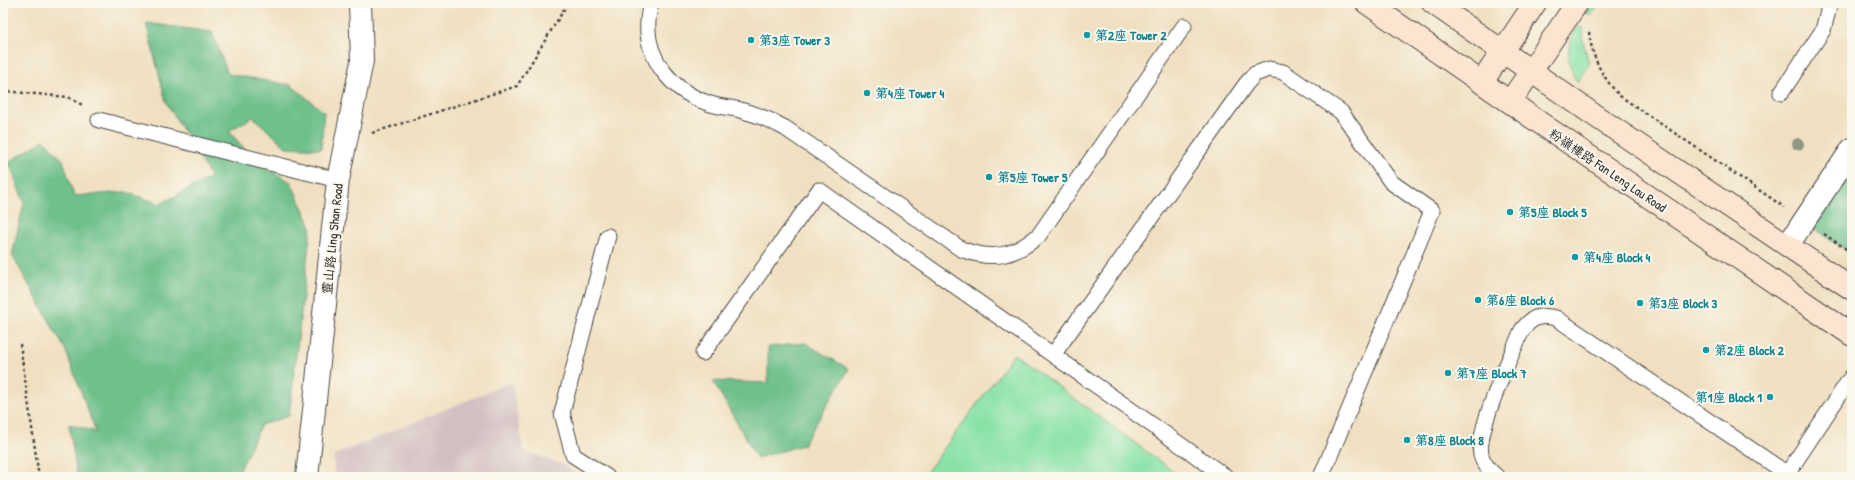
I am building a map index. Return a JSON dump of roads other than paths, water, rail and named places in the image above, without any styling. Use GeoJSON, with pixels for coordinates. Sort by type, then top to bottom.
{"type":"FeatureCollection","features":[{"type":"Feature","properties":{"kind":"street","name":"靈山路 Ling Shan Road"},"geometry":{"type":"LineString","coordinates":[[307,477],[338,180],[362,61],[360,3]]}},
{"type":"Feature","properties":{"kind":"street","name":"粉嶺樓路 Fan Leng Lau Road"},"geometry":{"type":"LineString","coordinates":[[1367,3],[1852,335]]}},
{"type":"Feature","properties":{"kind":"street"},"geometry":{"type":"LineString","coordinates":[[1433,3],[1852,289]]}},
{"type":"Feature","properties":{"kind":"street"},"geometry":{"type":"LineString","coordinates":[[1482,82],[1535,3]]}},
{"type":"Feature","properties":{"kind":"street"},"geometry":{"type":"LineString","coordinates":[[1510,102],[1577,3]]}},
{"type":"Feature","properties":{"kind":"street"},"geometry":{"type":"LineString","coordinates":[[1788,245],[1852,149]]}},
{"type":"Feature","properties":{"kind":"lane"},"geometry":{"type":"LineString","coordinates":[[651,3],[648,22],[650,45],[659,67],[675,86],[689,96],[705,103],[755,114],[785,128],[961,249],[974,254],[988,256],[1002,255],[1016,251],[1039,235],[1184,26]]}},
{"type":"Feature","properties":{"kind":"lane"},"geometry":{"type":"LineString","coordinates":[[1781,93],[1823,30],[1830,3]]}},
{"type":"Feature","properties":{"kind":"lane"},"geometry":{"type":"LineString","coordinates":[[1053,355],[1246,84],[1256,74],[1269,69],[1283,72],[1340,112],[1391,182],[1432,211],[1321,477]]}},
{"type":"Feature","properties":{"kind":"lane"},"geometry":{"type":"LineString","coordinates":[[99,120],[338,180]]}},
{"type":"Feature","properties":{"kind":"lane"},"geometry":{"type":"LineString","coordinates":[[703,353],[819,190],[1226,477]]}},
{"type":"Feature","properties":{"kind":"lane"},"geometry":{"type":"LineString","coordinates":[[607,477],[573,455],[562,413],[608,236]]}},
{"type":"Feature","properties":{"kind":"lane"},"geometry":{"type":"LineString","coordinates":[[1497,477],[1485,464],[1481,455],[1482,433],[1522,330],[1533,318],[1541,316],[1556,318],[1789,475],[1852,376]]}},
{"type":"Feature","properties":{"kind":"place","name":"第2座 Tower 2"},"geometry":{"type":"Point","coordinates":[1087,35]}},
{"type":"Feature","properties":{"kind":"place","name":"第3座 Tower 3"},"geometry":{"type":"Point","coordinates":[751,40]}},
{"type":"Feature","properties":{"kind":"place","name":"第4座 Tower 4"},"geometry":{"type":"Point","coordinates":[867,93]}},
{"type":"Feature","properties":{"kind":"place","name":"第5座 Tower 5"},"geometry":{"type":"Point","coordinates":[989,177]}},
{"type":"Feature","properties":{"kind":"place","name":"第5座 Block 5"},"geometry":{"type":"Point","coordinates":[1510,212]}},
{"type":"Feature","properties":{"kind":"place","name":"第4座 Block 4"},"geometry":{"type":"Point","coordinates":[1575,257]}},
{"type":"Feature","properties":{"kind":"place","name":"第6座 Block 6"},"geometry":{"type":"Point","coordinates":[1478,300]}},
{"type":"Feature","properties":{"kind":"place","name":"第3座 Block 3"},"geometry":{"type":"Point","coordinates":[1640,303]}},
{"type":"Feature","properties":{"kind":"place","name":"第2座 Block 2"},"geometry":{"type":"Point","coordinates":[1706,350]}},
{"type":"Feature","properties":{"kind":"place","name":"第7座 Block 7"},"geometry":{"type":"Point","coordinates":[1448,373]}},
{"type":"Feature","properties":{"kind":"place","name":"第1座 Block 1"},"geometry":{"type":"Point","coordinates":[1770,397]}},
{"type":"Feature","properties":{"kind":"place","name":"第8座 Block 8"},"geometry":{"type":"Point","coordinates":[1407,440]}}]}
